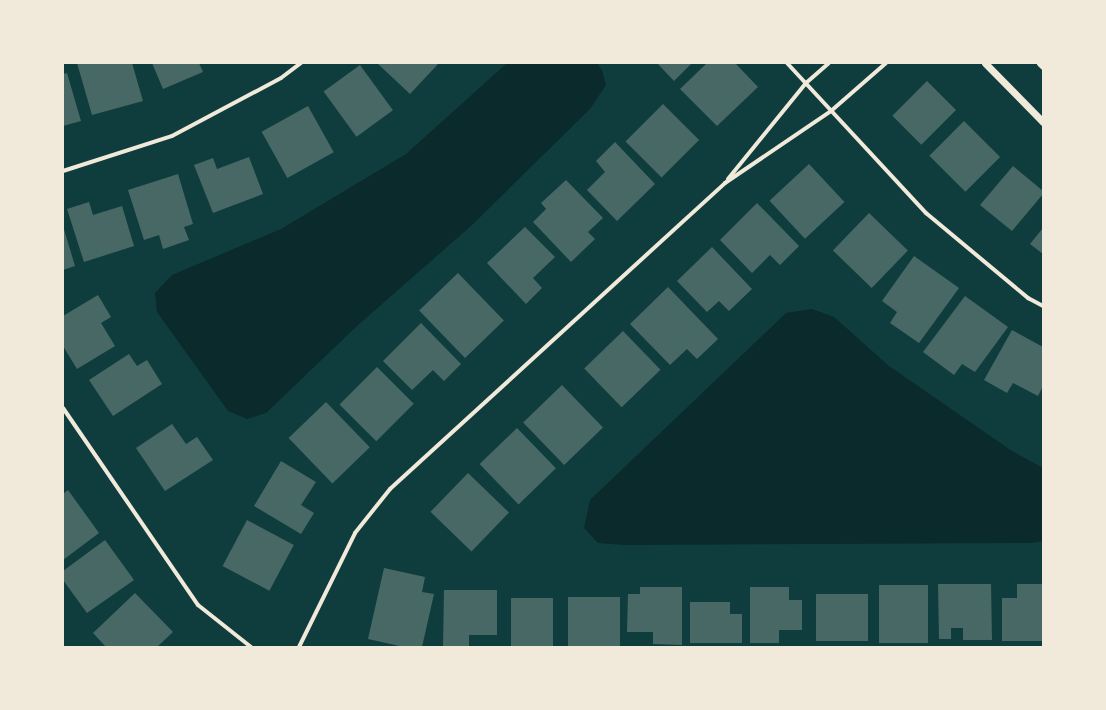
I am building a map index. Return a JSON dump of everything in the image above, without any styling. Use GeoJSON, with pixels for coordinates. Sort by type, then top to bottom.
{"type":"FeatureCollection","features":[{"type":"Feature","properties":{"kind":"street"},"geometry":{"type":"LineString","coordinates":[[63,171],[172,136],[280,78],[301,63]]}},
{"type":"Feature","properties":{"kind":"street"},"geometry":{"type":"LineString","coordinates":[[787,63],[926,213],[1028,298],[1043,306]]}},
{"type":"Feature","properties":{"kind":"street"},"geometry":{"type":"LineString","coordinates":[[725,183],[806,83],[829,63]]}},
{"type":"Feature","properties":{"kind":"street"},"geometry":{"type":"LineString","coordinates":[[299,647],[355,533],[390,489],[725,183],[831,111],[886,63]]}},
{"type":"Feature","properties":{"kind":"street"},"geometry":{"type":"LineString","coordinates":[[985,63],[1043,122]]}},
{"type":"Feature","properties":{"kind":"street"},"geometry":{"type":"LineString","coordinates":[[1040,63],[1043,66]]}},
{"type":"Feature","properties":{"kind":"street"},"geometry":{"type":"LineString","coordinates":[[63,408],[198,605],[251,647]]}},
{"type":"Feature","properties":{"kind":"water"},"geometry":{"type":"Polygon","coordinates":[[[507,63],[597,63],[602,70],[606,85],[590,109],[471,226],[357,326],[266,413],[247,419],[228,411],[157,312],[155,293],[172,275],[281,229],[406,154],[507,63]]]}},
{"type":"Feature","properties":{"kind":"water"},"geometry":{"type":"Polygon","coordinates":[[[812,309],[834,317],[889,366],[1012,451],[1043,468],[1043,541],[1032,543],[624,545],[598,543],[584,528],[590,500],[786,313],[812,309]]]}},
{"type":"Feature","properties":{"kind":"building"},"geometry":{"type":"Polygon","coordinates":[[[77,63],[132,63],[143,101],[92,115],[77,63]]]}},
{"type":"Feature","properties":{"kind":"building"},"geometry":{"type":"Polygon","coordinates":[[[152,63],[199,63],[203,72],[163,89],[152,63]]]}},
{"type":"Feature","properties":{"kind":"building"},"geometry":{"type":"Polygon","coordinates":[[[377,63],[439,63],[410,94],[377,63]]]}},
{"type":"Feature","properties":{"kind":"building"},"geometry":{"type":"Polygon","coordinates":[[[657,63],[692,63],[674,81],[657,63]]]}},
{"type":"Feature","properties":{"kind":"building"},"geometry":{"type":"Polygon","coordinates":[[[707,63],[735,63],[758,87],[717,126],[680,89],[707,63]]]}},
{"type":"Feature","properties":{"kind":"building"},"geometry":{"type":"Polygon","coordinates":[[[360,65],[393,110],[357,137],[324,91],[360,65]]]}},
{"type":"Feature","properties":{"kind":"building"},"geometry":{"type":"Polygon","coordinates":[[[67,73],[81,121],[63,126],[63,74],[67,73]]]}},
{"type":"Feature","properties":{"kind":"building"},"geometry":{"type":"Polygon","coordinates":[[[927,81],[956,110],[921,145],[892,116],[927,81]]]}},
{"type":"Feature","properties":{"kind":"building"},"geometry":{"type":"Polygon","coordinates":[[[663,104],[699,140],[662,178],[626,141],[663,104]]]}},
{"type":"Feature","properties":{"kind":"building"},"geometry":{"type":"Polygon","coordinates":[[[308,106],[334,152],[287,178],[262,132],[308,106]]]}},
{"type":"Feature","properties":{"kind":"building"},"geometry":{"type":"Polygon","coordinates":[[[964,121],[1000,157],[965,192],[929,156],[964,121]]]}},
{"type":"Feature","properties":{"kind":"building"},"geometry":{"type":"Polygon","coordinates":[[[615,142],[655,184],[617,221],[587,190],[605,172],[596,161],[615,142]]]}},
{"type":"Feature","properties":{"kind":"building"},"geometry":{"type":"Polygon","coordinates":[[[249,157],[263,194],[213,213],[194,165],[213,158],[217,169],[249,157]]]}},
{"type":"Feature","properties":{"kind":"building"},"geometry":{"type":"Polygon","coordinates":[[[809,164],[844,202],[805,239],[770,201],[809,164]]]}},
{"type":"Feature","properties":{"kind":"building"},"geometry":{"type":"Polygon","coordinates":[[[1013,166],[1043,191],[1043,194],[1012,231],[980,205],[1013,166]]]}},
{"type":"Feature","properties":{"kind":"building"},"geometry":{"type":"Polygon","coordinates":[[[178,174],[193,224],[184,227],[189,240],[163,249],[159,235],[144,240],[128,190],[178,174]]]}},
{"type":"Feature","properties":{"kind":"building"},"geometry":{"type":"Polygon","coordinates":[[[566,180],[603,218],[588,232],[595,239],[571,262],[533,222],[546,209],[541,203],[566,180]]]}},
{"type":"Feature","properties":{"kind":"building"},"geometry":{"type":"Polygon","coordinates":[[[89,202],[93,215],[122,206],[134,246],[84,262],[67,209],[89,202]]]}},
{"type":"Feature","properties":{"kind":"building"},"geometry":{"type":"Polygon","coordinates":[[[757,203],[799,246],[780,265],[770,255],[752,273],[720,240],[757,203]]]}},
{"type":"Feature","properties":{"kind":"building"},"geometry":{"type":"Polygon","coordinates":[[[869,213],[908,251],[872,288],[833,250],[869,213]]]}},
{"type":"Feature","properties":{"kind":"building"},"geometry":{"type":"Polygon","coordinates":[[[63,226],[75,266],[63,270],[63,226]]]}},
{"type":"Feature","properties":{"kind":"building"},"geometry":{"type":"Polygon","coordinates":[[[525,227],[555,257],[533,278],[542,288],[526,304],[487,263],[525,227]]]}},
{"type":"Feature","properties":{"kind":"building"},"geometry":{"type":"Polygon","coordinates":[[[1043,228],[1043,254],[1030,244],[1043,228]]]}},
{"type":"Feature","properties":{"kind":"building"},"geometry":{"type":"Polygon","coordinates":[[[712,247],[752,289],[729,311],[719,301],[707,312],[677,281],[712,247]]]}},
{"type":"Feature","properties":{"kind":"building"},"geometry":{"type":"Polygon","coordinates":[[[914,256],[959,288],[919,343],[890,323],[897,312],[882,301],[914,256]]]}},
{"type":"Feature","properties":{"kind":"building"},"geometry":{"type":"Polygon","coordinates":[[[458,273],[504,320],[465,358],[419,311],[458,273]]]}},
{"type":"Feature","properties":{"kind":"building"},"geometry":{"type":"Polygon","coordinates":[[[668,287],[718,339],[697,359],[687,349],[670,365],[630,324],[668,287]]]}},
{"type":"Feature","properties":{"kind":"building"},"geometry":{"type":"Polygon","coordinates":[[[98,295],[111,317],[101,323],[115,346],[77,369],[63,346],[63,316],[98,295]]]}},
{"type":"Feature","properties":{"kind":"building"},"geometry":{"type":"Polygon","coordinates":[[[965,296],[1008,327],[975,372],[962,364],[954,375],[923,352],[965,296]]]}},
{"type":"Feature","properties":{"kind":"building"},"geometry":{"type":"Polygon","coordinates":[[[421,323],[461,364],[444,381],[433,370],[412,390],[383,361],[421,323]]]}},
{"type":"Feature","properties":{"kind":"building"},"geometry":{"type":"Polygon","coordinates":[[[1012,330],[1043,347],[1043,386],[1038,396],[1013,383],[1007,393],[984,380],[1012,330]]]}},
{"type":"Feature","properties":{"kind":"building"},"geometry":{"type":"Polygon","coordinates":[[[623,331],[661,370],[622,407],[584,369],[623,331]]]}},
{"type":"Feature","properties":{"kind":"building"},"geometry":{"type":"Polygon","coordinates":[[[129,354],[137,366],[147,360],[162,384],[113,416],[89,380],[129,354]]]}},
{"type":"Feature","properties":{"kind":"building"},"geometry":{"type":"Polygon","coordinates":[[[377,367],[414,404],[376,441],[340,404],[377,367]]]}},
{"type":"Feature","properties":{"kind":"building"},"geometry":{"type":"Polygon","coordinates":[[[562,385],[603,427],[564,465],[523,423],[562,385]]]}},
{"type":"Feature","properties":{"kind":"building"},"geometry":{"type":"Polygon","coordinates":[[[326,402],[370,447],[332,483],[289,438],[326,402]]]}},
{"type":"Feature","properties":{"kind":"building"},"geometry":{"type":"Polygon","coordinates":[[[172,424],[186,444],[197,437],[213,460],[165,491],[136,448],[172,424]]]}},
{"type":"Feature","properties":{"kind":"building"},"geometry":{"type":"Polygon","coordinates":[[[517,428],[556,468],[518,504],[480,464],[517,428]]]}},
{"type":"Feature","properties":{"kind":"building"},"geometry":{"type":"Polygon","coordinates":[[[281,461],[316,482],[301,505],[314,513],[301,534],[254,506],[281,461]]]}},
{"type":"Feature","properties":{"kind":"building"},"geometry":{"type":"Polygon","coordinates":[[[468,473],[509,513],[471,551],[430,512],[468,473]]]}},
{"type":"Feature","properties":{"kind":"building"},"geometry":{"type":"Polygon","coordinates":[[[68,490],[99,533],[63,560],[63,494],[68,490]]]}},
{"type":"Feature","properties":{"kind":"building"},"geometry":{"type":"Polygon","coordinates":[[[247,520],[294,545],[269,591],[223,566],[247,520]]]}},
{"type":"Feature","properties":{"kind":"building"},"geometry":{"type":"Polygon","coordinates":[[[105,540],[134,580],[87,613],[63,580],[63,571],[105,540]]]}},
{"type":"Feature","properties":{"kind":"building"},"geometry":{"type":"Polygon","coordinates":[[[384,568],[425,577],[422,592],[434,594],[422,647],[404,647],[368,639],[384,568]]]}},
{"type":"Feature","properties":{"kind":"building"},"geometry":{"type":"Polygon","coordinates":[[[938,584],[991,584],[992,640],[963,640],[963,628],[951,628],[951,639],[939,639],[938,584]]]}},
{"type":"Feature","properties":{"kind":"building"},"geometry":{"type":"Polygon","coordinates":[[[1017,584],[1043,584],[1043,641],[1002,641],[1002,598],[1017,598],[1017,584]]]}},
{"type":"Feature","properties":{"kind":"building"},"geometry":{"type":"Polygon","coordinates":[[[879,585],[928,585],[928,643],[879,643],[879,585]]]}},
{"type":"Feature","properties":{"kind":"building"},"geometry":{"type":"Polygon","coordinates":[[[640,587],[682,587],[682,645],[653,644],[653,632],[627,632],[628,594],[640,594],[640,587]]]}},
{"type":"Feature","properties":{"kind":"building"},"geometry":{"type":"Polygon","coordinates":[[[750,587],[789,587],[789,600],[802,600],[802,630],[779,630],[779,643],[750,643],[750,587]]]}},
{"type":"Feature","properties":{"kind":"building"},"geometry":{"type":"Polygon","coordinates":[[[444,590],[497,590],[497,635],[469,635],[469,647],[443,647],[444,590]]]}},
{"type":"Feature","properties":{"kind":"building"},"geometry":{"type":"Polygon","coordinates":[[[135,593],[173,632],[157,647],[106,647],[93,633],[135,593]]]}},
{"type":"Feature","properties":{"kind":"building"},"geometry":{"type":"Polygon","coordinates":[[[816,594],[868,594],[868,641],[816,641],[816,594]]]}},
{"type":"Feature","properties":{"kind":"building"},"geometry":{"type":"Polygon","coordinates":[[[568,597],[620,597],[620,646],[568,646],[568,597]]]}},
{"type":"Feature","properties":{"kind":"building"},"geometry":{"type":"Polygon","coordinates":[[[511,598],[553,598],[553,647],[511,647],[511,598]]]}},
{"type":"Feature","properties":{"kind":"building"},"geometry":{"type":"Polygon","coordinates":[[[690,602],[730,602],[730,614],[742,614],[742,643],[690,643],[690,602]]]}}]}
